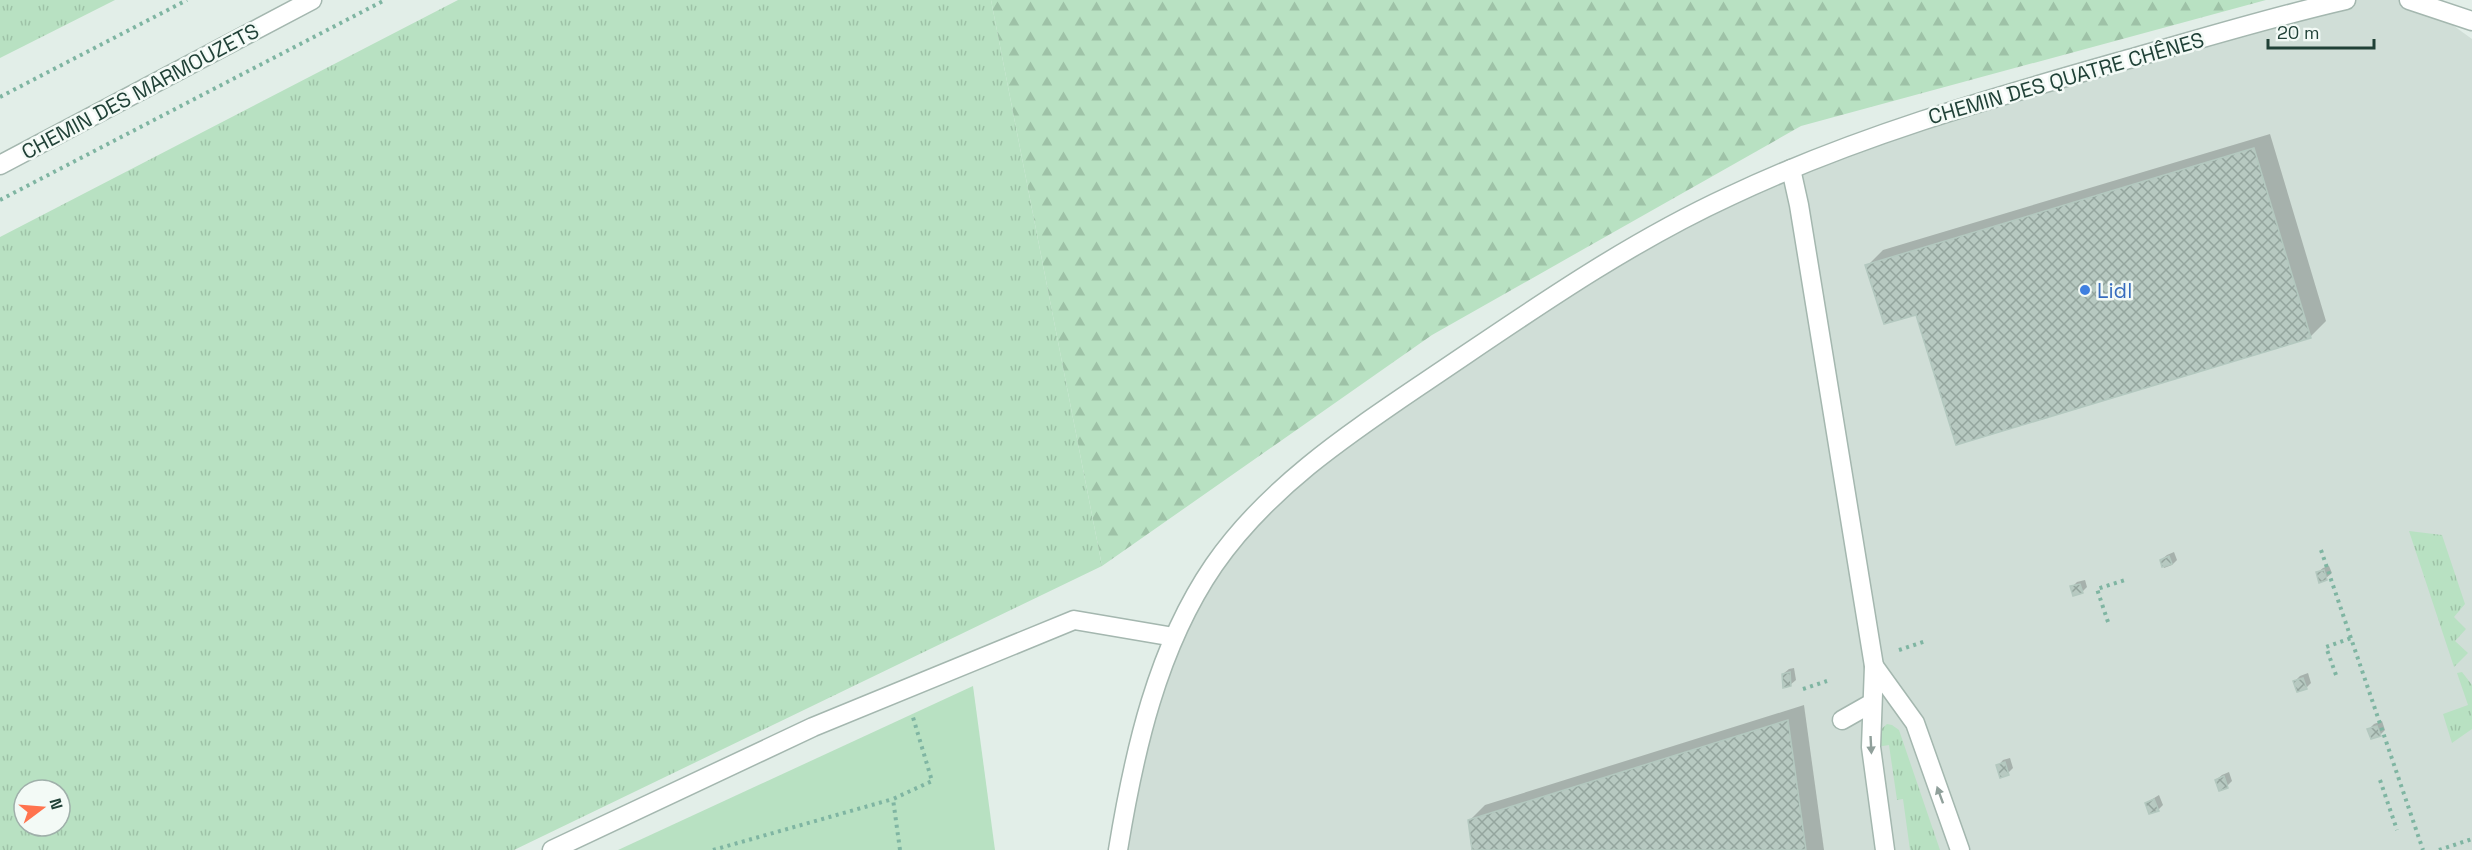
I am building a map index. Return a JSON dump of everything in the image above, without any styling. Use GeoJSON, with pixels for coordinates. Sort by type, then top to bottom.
{"type":"FeatureCollection","features":[{"type":"Feature","properties":{"kind":"street","name":"CHEMIN DES MARMOUZETS"},"geometry":{"type":"LineString","coordinates":[[0,165],[312,0]]}},
{"type":"Feature","properties":{"kind":"street","name":"CHEMIN DES QUATRE CHÊNES"},"geometry":{"type":"LineString","coordinates":[[1118,850],[1144,729],[1174,637],[1186,610],[1228,546],[1274,494],[1319,457],[1545,300],[1727,197],[1847,145],[1969,104],[2346,0]]}},
{"type":"Feature","properties":{"kind":"street"},"geometry":{"type":"LineString","coordinates":[[2409,0],[2472,21]]}},
{"type":"Feature","properties":{"kind":"street"},"geometry":{"type":"LineString","coordinates":[[1791,169],[1799,205],[1874,666],[1871,747],[1885,850]]}},
{"type":"Feature","properties":{"kind":"street"},"geometry":{"type":"LineString","coordinates":[[552,850],[813,727],[1074,620],[1174,637]]}},
{"type":"Feature","properties":{"kind":"street"},"geometry":{"type":"LineString","coordinates":[[1874,666],[1914,723],[1960,850]]}},
{"type":"Feature","properties":{"kind":"street"},"geometry":{"type":"LineString","coordinates":[[1842,720],[1872,703]]}},
{"type":"Feature","properties":{"kind":"path"},"geometry":{"type":"LineString","coordinates":[[0,97],[188,0]]}},
{"type":"Feature","properties":{"kind":"path"},"geometry":{"type":"LineString","coordinates":[[0,200],[385,0]]}},
{"type":"Feature","properties":{"kind":"path"},"geometry":{"type":"LineString","coordinates":[[2322,549],[2423,850]]}},
{"type":"Feature","properties":{"kind":"path"},"geometry":{"type":"LineString","coordinates":[[2108,622],[2097,589],[2125,580]]}},
{"type":"Feature","properties":{"kind":"path"},"geometry":{"type":"LineString","coordinates":[[2336,675],[2326,646],[2351,638]]}},
{"type":"Feature","properties":{"kind":"path"},"geometry":{"type":"LineString","coordinates":[[1902,649],[1926,641]]}},
{"type":"Feature","properties":{"kind":"path"},"geometry":{"type":"LineString","coordinates":[[1803,689],[1827,681]]}},
{"type":"Feature","properties":{"kind":"path"},"geometry":{"type":"LineString","coordinates":[[713,850],[893,800],[932,781],[904,689]]}},
{"type":"Feature","properties":{"kind":"path"},"geometry":{"type":"LineString","coordinates":[[2380,780],[2397,831]]}},
{"type":"Feature","properties":{"kind":"path"},"geometry":{"type":"LineString","coordinates":[[893,800],[900,850]]}},
{"type":"Feature","properties":{"kind":"path"},"geometry":{"type":"LineString","coordinates":[[2439,850],[2472,839]]}},
{"type":"Feature","properties":{"kind":"shaded area"},"geometry":{"type":"Polygon","coordinates":[[[2346,0],[2409,0],[2422,3],[2472,39],[2472,850],[1118,850],[1174,637],[1255,515],[1545,300],[1791,169],[2346,0]]]}},
{"type":"Feature","properties":{"kind":"green space"},"geometry":{"type":"Polygon","coordinates":[[[0,0],[115,0],[0,58],[0,0]]]}},
{"type":"Feature","properties":{"kind":"green space"},"geometry":{"type":"Polygon","coordinates":[[[458,0],[991,0],[1102,566],[514,850],[0,850],[0,237],[458,0]]]}},
{"type":"Feature","properties":{"kind":"green space"},"geometry":{"type":"Polygon","coordinates":[[[991,0],[2266,0],[1801,126],[1432,335],[1102,566],[991,0]]]}},
{"type":"Feature","properties":{"kind":"green space"},"geometry":{"type":"Polygon","coordinates":[[[2409,531],[2442,535],[2465,604],[2454,617],[2466,629],[2455,641],[2468,653],[2454,667],[2409,531]]]}},
{"type":"Feature","properties":{"kind":"green space"},"geometry":{"type":"Polygon","coordinates":[[[2462,672],[2472,685],[2472,729],[2452,743],[2443,714],[2468,705],[2457,673],[2462,672]]]}},
{"type":"Feature","properties":{"kind":"green space"},"geometry":{"type":"Polygon","coordinates":[[[973,686],[995,850],[618,850],[973,686]]]}},
{"type":"Feature","properties":{"kind":"green space"},"geometry":{"type":"Polygon","coordinates":[[[1887,724],[1899,730],[1940,850],[1910,850],[1903,799],[1897,800],[1889,745],[1877,747],[1878,732],[1887,724]]]}},
{"type":"Feature","properties":{"kind":"building","name":"Lidl"},"geometry":{"type":"Polygon","coordinates":[[[2254,148],[2311,338],[1956,445],[1916,315],[1884,324],[1865,265],[2254,148]]]}},
{"type":"Feature","properties":{"kind":"building"},"geometry":{"type":"Polygon","coordinates":[[[2169,556],[2172,564],[2162,567],[2160,560],[2169,556]]]}},
{"type":"Feature","properties":{"kind":"building"},"geometry":{"type":"Polygon","coordinates":[[[2324,570],[2327,580],[2319,583],[2316,572],[2324,570]]]}},
{"type":"Feature","properties":{"kind":"building"},"geometry":{"type":"Polygon","coordinates":[[[2080,584],[2083,593],[2073,596],[2070,586],[2080,584]]]}},
{"type":"Feature","properties":{"kind":"building"},"geometry":{"type":"Polygon","coordinates":[[[1790,672],[1791,686],[1783,688],[1782,674],[1790,672]]]}},
{"type":"Feature","properties":{"kind":"building"},"geometry":{"type":"Polygon","coordinates":[[[2303,678],[2307,689],[2297,692],[2293,681],[2303,678]]]}},
{"type":"Feature","properties":{"kind":"building"},"geometry":{"type":"Polygon","coordinates":[[[1788,720],[1806,850],[1472,850],[1468,820],[1788,720]]]}},
{"type":"Feature","properties":{"kind":"building"},"geometry":{"type":"Polygon","coordinates":[[[2377,726],[2381,736],[2371,739],[2367,729],[2377,726]]]}},
{"type":"Feature","properties":{"kind":"building"},"geometry":{"type":"Polygon","coordinates":[[[2005,762],[2009,775],[2000,778],[1996,765],[2005,762]]]}},
{"type":"Feature","properties":{"kind":"building"},"geometry":{"type":"Polygon","coordinates":[[[2224,776],[2228,788],[2219,791],[2215,780],[2224,776]]]}},
{"type":"Feature","properties":{"kind":"building"},"geometry":{"type":"Polygon","coordinates":[[[2154,799],[2159,811],[2149,814],[2145,803],[2154,799]]]}},
{"type":"Feature","properties":{"kind":"place","name":"Lidl"},"geometry":{"type":"Point","coordinates":[2085,290]}}]}
